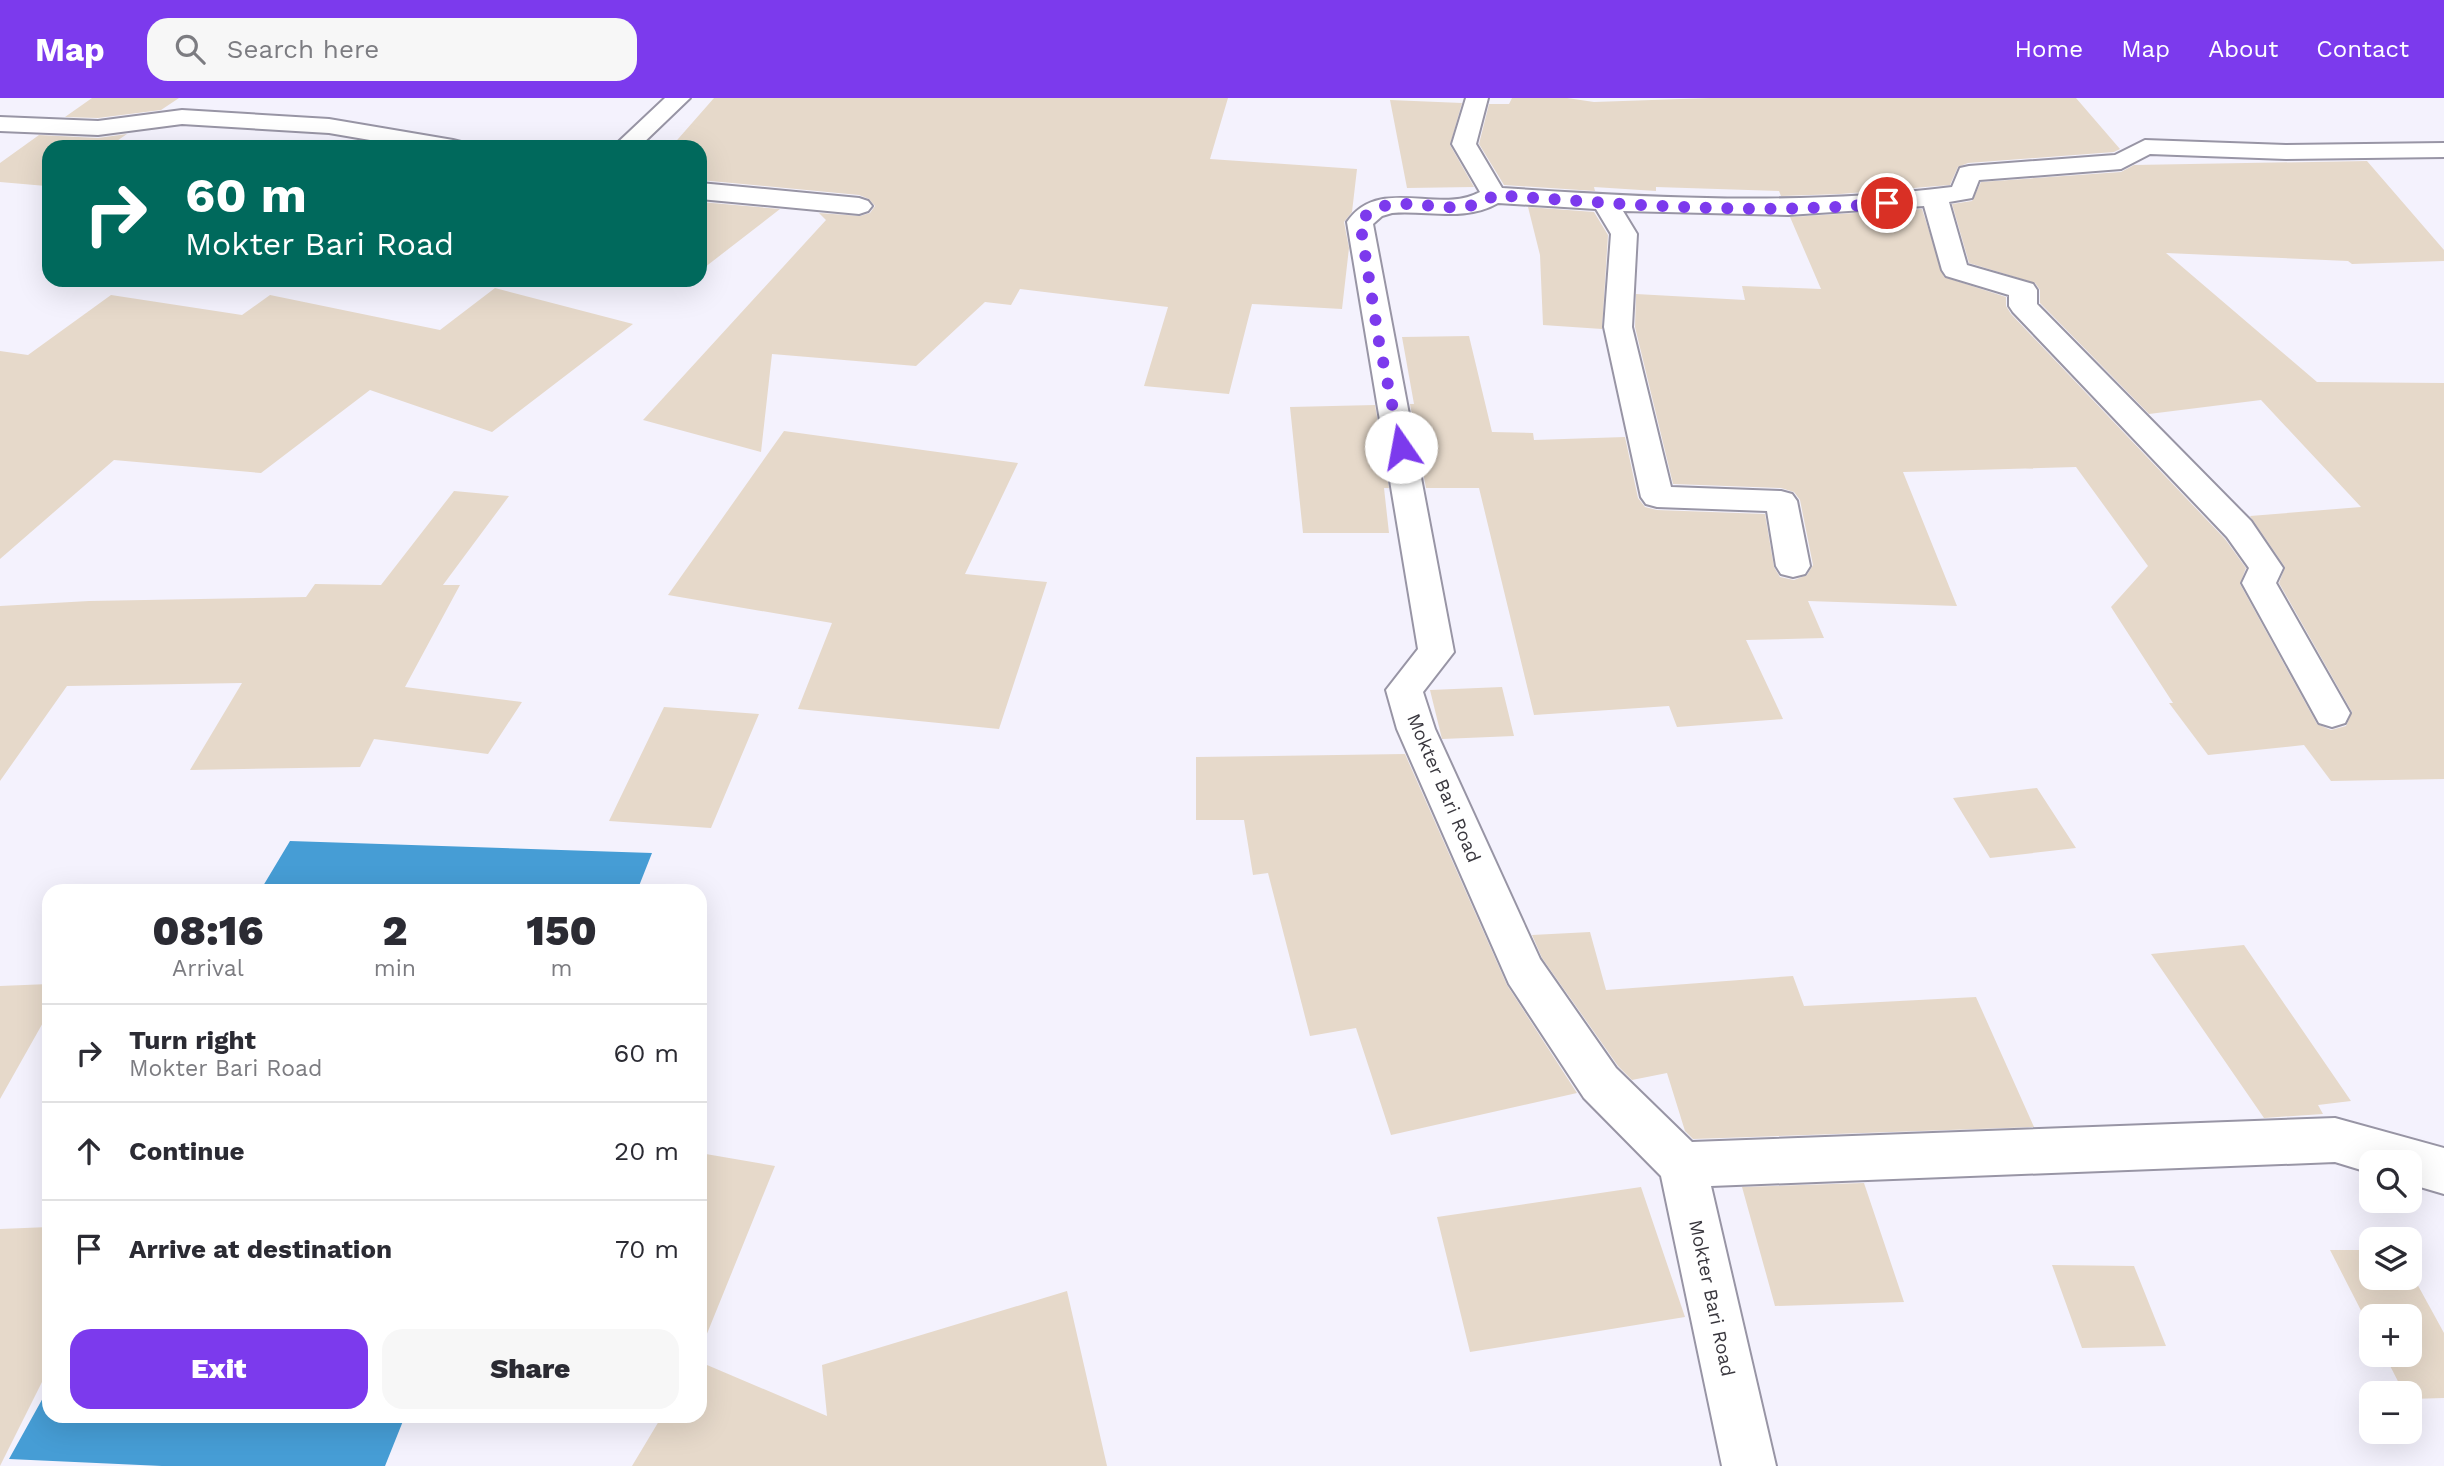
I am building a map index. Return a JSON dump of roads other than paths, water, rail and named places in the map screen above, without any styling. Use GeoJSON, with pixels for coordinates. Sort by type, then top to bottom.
{"type":"FeatureCollection","features":[{"type":"Feature","properties":{"kind":"street"},"geometry":{"type":"LineString","coordinates":[[633,140],[679,98]]}},
{"type":"Feature","properties":{"kind":"street"},"geometry":{"type":"LineString","coordinates":[[1477,98],[1464,144],[1494,195],[1605,202],[1839,208],[1963,193],[1969,173],[2121,162],[2145,147],[2286,152],[2444,150]]}},
{"type":"Feature","properties":{"kind":"street"},"geometry":{"type":"LineString","coordinates":[[0,124],[98,128],[182,117],[329,126],[412,140]]}},
{"type":"Feature","properties":{"kind":"street"},"geometry":{"type":"LineString","coordinates":[[707,192],[859,206]]}},
{"type":"Feature","properties":{"kind":"street","name":"Mokter Bari Road"},"geometry":{"type":"LineString","coordinates":[[1494,195],[1484,203],[1447,208],[1384,204],[1368,212],[1360,222],[1379,342],[1417,526],[1436,652],[1404,690],[1416,729],[1524,971],[1600,1083],[1682,1165],[1749,1466]]}},
{"type":"Feature","properties":{"kind":"street"},"geometry":{"type":"LineString","coordinates":[[1935,198],[1955,270],[2023,290],[2023,306],[2239,529],[2266,568],[2259,583],[2332,713]]}},
{"type":"Feature","properties":{"kind":"street"},"geometry":{"type":"LineString","coordinates":[[1605,202],[1624,234],[1618,327],[1657,498],[1781,501],[1793,566]]}},
{"type":"Feature","properties":{"kind":"street"},"geometry":{"type":"LineString","coordinates":[[1682,1165],[2335,1140],[2444,1171]]}},
{"type":"Feature","properties":{"kind":"water"},"geometry":{"type":"Polygon","coordinates":[[[290,841],[652,853],[640,884],[264,884],[290,841]]]}},
{"type":"Feature","properties":{"kind":"water"},"geometry":{"type":"Polygon","coordinates":[[[42,1400],[42,1423],[402,1423],[385,1466],[162,1466],[9,1459],[42,1400]]]}}]}
